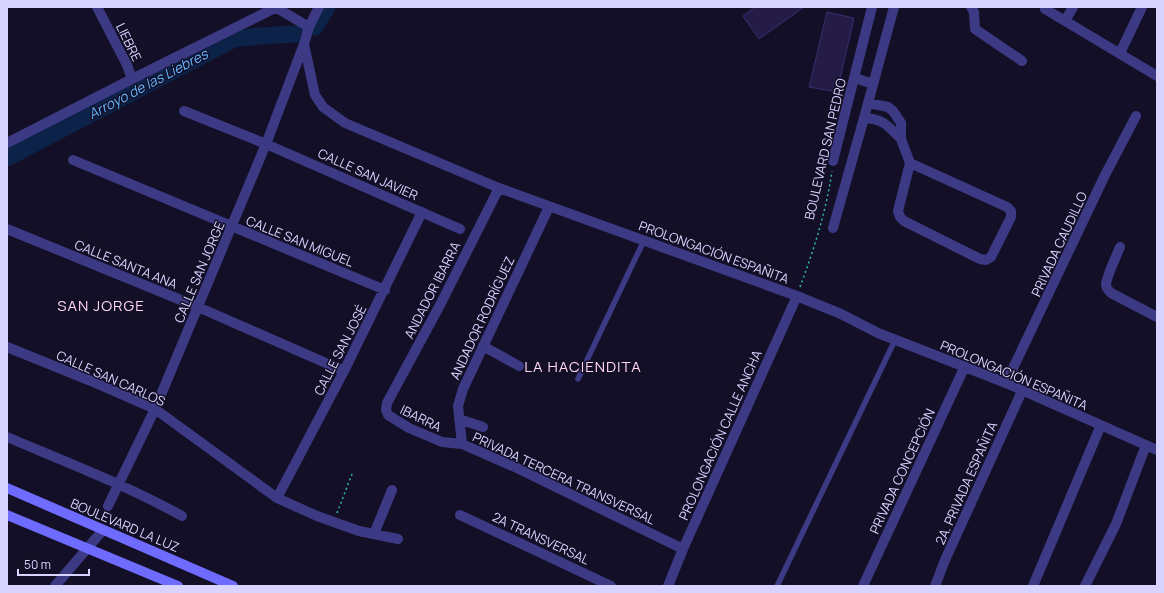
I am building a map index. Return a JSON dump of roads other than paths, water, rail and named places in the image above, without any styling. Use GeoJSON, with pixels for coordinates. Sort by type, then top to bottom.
{"type":"FeatureCollection","features":[{"type":"Feature","properties":{"kind":"main road","name":"BOULEVARD LA LUZ"},"geometry":{"type":"LineString","coordinates":[[7,488],[233,586]]}},
{"type":"Feature","properties":{"kind":"main road"},"geometry":{"type":"LineString","coordinates":[[7,515],[178,586]]}},
{"type":"Feature","properties":{"kind":"street","name":"LIEBRE"},"geometry":{"type":"LineString","coordinates":[[7,143],[132,79],[127,65],[97,7]]}},
{"type":"Feature","properties":{"kind":"street"},"geometry":{"type":"LineString","coordinates":[[132,79],[275,7],[309,27]]}},
{"type":"Feature","properties":{"kind":"street","name":"CALLE SAN JORGE"},"geometry":{"type":"LineString","coordinates":[[108,506],[155,409],[266,144],[309,27],[319,7]]}},
{"type":"Feature","properties":{"kind":"street","name":"BOULEVARD SAN PEDRO"},"geometry":{"type":"LineString","coordinates":[[833,162],[872,7]]}},
{"type":"Feature","properties":{"kind":"street","name":"BOULEVARD SAN PEDRO"},"geometry":{"type":"LineString","coordinates":[[833,228],[894,7]]}},
{"type":"Feature","properties":{"kind":"street"},"geometry":{"type":"LineString","coordinates":[[971,7],[974,12],[975,28],[1022,61]]}},
{"type":"Feature","properties":{"kind":"street"},"geometry":{"type":"LineString","coordinates":[[1065,21],[1073,7]]}},
{"type":"Feature","properties":{"kind":"street"},"geometry":{"type":"LineString","coordinates":[[1120,53],[1142,7]]}},
{"type":"Feature","properties":{"kind":"street"},"geometry":{"type":"LineString","coordinates":[[1045,9],[1157,76]]}},
{"type":"Feature","properties":{"kind":"street","name":"PROLONGACIÓN ESPAÑITA"},"geometry":{"type":"LineString","coordinates":[[304,44],[315,95],[322,107],[345,123],[499,188],[797,296],[841,314],[861,326],[1006,383],[1157,450]]}},
{"type":"Feature","properties":{"kind":"street"},"geometry":{"type":"LineString","coordinates":[[855,78],[873,84]]}},
{"type":"Feature","properties":{"kind":"street"},"geometry":{"type":"LineString","coordinates":[[868,102],[888,107],[893,111],[901,123],[901,139],[910,163],[898,211],[900,217],[904,221],[980,259],[986,260],[991,257],[1011,218],[1011,211],[1007,207],[910,163]]}},
{"type":"Feature","properties":{"kind":"street","name":"CALLE SAN JAVIER"},"geometry":{"type":"LineString","coordinates":[[184,111],[266,144],[460,228]]}},
{"type":"Feature","properties":{"kind":"street","name":"PRIVADA CAUDILLO"},"geometry":{"type":"LineString","coordinates":[[1006,383],[1102,183],[1136,116]]}},
{"type":"Feature","properties":{"kind":"street"},"geometry":{"type":"LineString","coordinates":[[864,118],[876,119],[886,124],[901,139]]}},
{"type":"Feature","properties":{"kind":"street","name":"CALLE SAN MIGUEL"},"geometry":{"type":"LineString","coordinates":[[73,160],[385,290]]}},
{"type":"Feature","properties":{"kind":"street","name":"ANDADOR IBARRA"},"geometry":{"type":"LineString","coordinates":[[387,403],[440,305],[499,188]]}},
{"type":"Feature","properties":{"kind":"street","name":"ANDADOR RODRÍGUEZ"},"geometry":{"type":"LineString","coordinates":[[459,444],[459,400],[549,207]]}},
{"type":"Feature","properties":{"kind":"street","name":"CALLE SAN JOSÉ"},"geometry":{"type":"LineString","coordinates":[[277,498],[344,371],[422,212]]}},
{"type":"Feature","properties":{"kind":"street","name":"CALLE SANTA ANA"},"geometry":{"type":"LineString","coordinates":[[7,229],[198,307],[344,371]]}},
{"type":"Feature","properties":{"kind":"street"},"geometry":{"type":"LineString","coordinates":[[1120,247],[1106,285],[1108,290],[1157,317]]}},
{"type":"Feature","properties":{"kind":"street","name":"PROLONGACIÓN CALLE ANCHA"},"geometry":{"type":"LineString","coordinates":[[668,586],[683,549],[797,296]]}},
{"type":"Feature","properties":{"kind":"street"},"geometry":{"type":"LineString","coordinates":[[483,346],[519,366]]}},
{"type":"Feature","properties":{"kind":"street","name":"CALLE SAN CARLOS"},"geometry":{"type":"LineString","coordinates":[[7,347],[155,409],[277,498],[317,516],[359,531],[398,539]]}},
{"type":"Feature","properties":{"kind":"street","name":"PRIVADA CONCEPCIÓN"},"geometry":{"type":"LineString","coordinates":[[863,586],[965,366]]}},
{"type":"Feature","properties":{"kind":"street","name":"2A. PRIVADA ESPAÑITA"},"geometry":{"type":"LineString","coordinates":[[935,586],[948,553],[1022,391]]}},
{"type":"Feature","properties":{"kind":"street","name":"IBARRA"},"geometry":{"type":"LineString","coordinates":[[387,403],[386,410],[388,415],[409,428],[442,442],[459,444]]}},
{"type":"Feature","properties":{"kind":"street"},"geometry":{"type":"LineString","coordinates":[[459,419],[483,427]]}},
{"type":"Feature","properties":{"kind":"street"},"geometry":{"type":"LineString","coordinates":[[1033,586],[1100,425]]}},
{"type":"Feature","properties":{"kind":"street"},"geometry":{"type":"LineString","coordinates":[[7,437],[118,484],[151,499],[182,516]]}},
{"type":"Feature","properties":{"kind":"street","name":"PRIVADA TERCERA TRANSVERSAL"},"geometry":{"type":"LineString","coordinates":[[459,444],[516,468],[683,549]]}},
{"type":"Feature","properties":{"kind":"street"},"geometry":{"type":"LineString","coordinates":[[1086,586],[1116,524],[1146,445]]}},
{"type":"Feature","properties":{"kind":"street"},"geometry":{"type":"LineString","coordinates":[[374,534],[392,490]]}},
{"type":"Feature","properties":{"kind":"street","name":"2A TRANSVERSAL"},"geometry":{"type":"LineString","coordinates":[[460,515],[611,586]]}},
{"type":"Feature","properties":{"kind":"street"},"geometry":{"type":"LineString","coordinates":[[55,586],[103,530]]}},
{"type":"Feature","properties":{"kind":"lane"},"geometry":{"type":"LineString","coordinates":[[578,379],[644,241]]}},
{"type":"Feature","properties":{"kind":"lane"},"geometry":{"type":"LineString","coordinates":[[777,586],[895,340]]}},
{"type":"Feature","properties":{"kind":"waterway","name":"Arroyo de las Liebres"},"geometry":{"type":"LineString","coordinates":[[315,27],[327,7]]}},
{"type":"Feature","properties":{"kind":"waterway","name":"Arroyo de las Liebres"},"geometry":{"type":"LineString","coordinates":[[7,158],[234,39],[296,34]]}},
{"type":"Feature","properties":{"kind":"district","name":"SAN JORGE"},"geometry":{"type":"Point","coordinates":[101,306]}},
{"type":"Feature","properties":{"kind":"district","name":"LA HACIENDITA"},"geometry":{"type":"Point","coordinates":[583,367]}}]}
